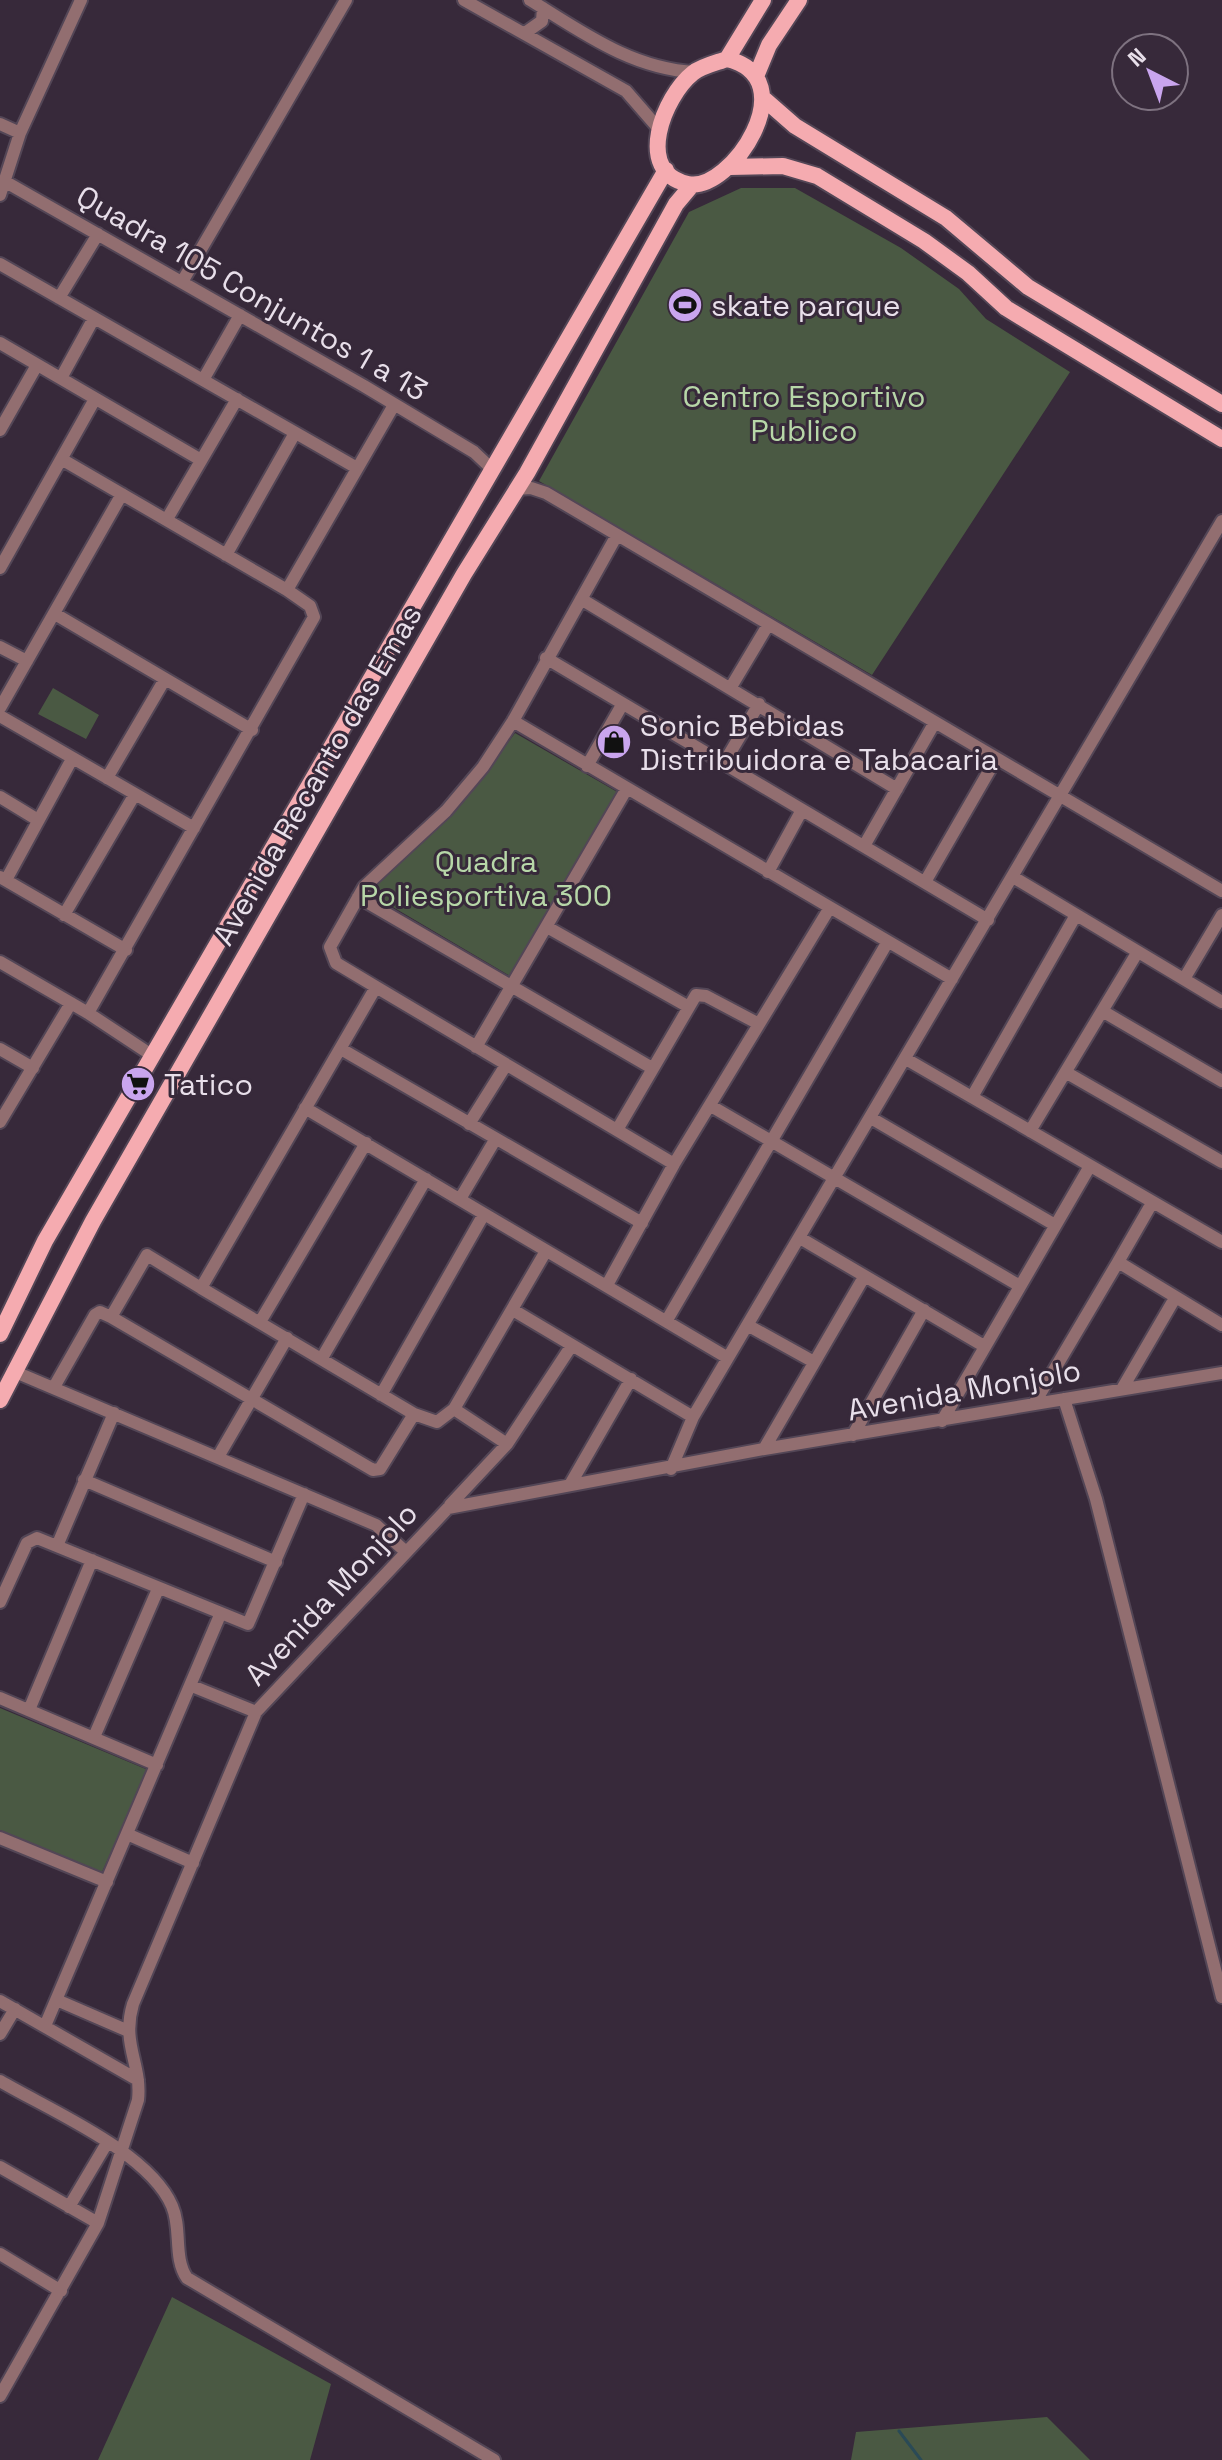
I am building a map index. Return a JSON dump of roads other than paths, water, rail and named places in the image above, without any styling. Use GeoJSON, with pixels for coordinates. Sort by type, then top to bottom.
{"type":"FeatureCollection","features":[{"type":"Feature","properties":{"kind":"main road"},"geometry":{"type":"LineString","coordinates":[[727,59],[763,0]]}},
{"type":"Feature","properties":{"kind":"main road"},"geometry":{"type":"LineString","coordinates":[[757,74],[769,45],[799,0]]}},
{"type":"Feature","properties":{"kind":"main road"},"geometry":{"type":"LineString","coordinates":[[730,167],[754,132],[763,98],[757,74],[746,63],[727,59],[695,72],[672,99],[659,129],[659,157],[666,170],[692,185],[730,167],[783,166],[817,176],[924,241],[1032,325],[1222,439]]}},
{"type":"Feature","properties":{"kind":"main road"},"geometry":{"type":"LineString","coordinates":[[763,98],[795,126],[946,218],[1028,287],[1222,404]]}},
{"type":"Feature","properties":{"kind":"main road","name":"Avenida Recanto das Emas"},"geometry":{"type":"LineString","coordinates":[[0,1334],[68,1201],[666,170]]}},
{"type":"Feature","properties":{"kind":"main road","name":"Avenida Recanto das Emas"},"geometry":{"type":"LineString","coordinates":[[0,1400],[93,1221],[464,574],[527,473],[676,204],[692,185]]}},
{"type":"Feature","properties":{"kind":"main road"},"geometry":{"type":"LineString","coordinates":[[468,510],[499,518]]}},
{"type":"Feature","properties":{"kind":"main road"},"geometry":{"type":"LineString","coordinates":[[458,530],[461,546],[471,551],[482,546]]}},
{"type":"Feature","properties":{"kind":"main road"},"geometry":{"type":"LineString","coordinates":[[440,557],[453,557],[464,574]]}},
{"type":"Feature","properties":{"kind":"main road"},"geometry":{"type":"LineString","coordinates":[[90,1166],[90,1176],[102,1187],[117,1180]]}},
{"type":"Feature","properties":{"kind":"main road"},"geometry":{"type":"LineString","coordinates":[[68,1201],[79,1195],[92,1201],[95,1208],[93,1221]]}},
{"type":"Feature","properties":{"kind":"street"},"geometry":{"type":"LineString","coordinates":[[0,195],[20,133],[81,0]]}},
{"type":"Feature","properties":{"kind":"street"},"geometry":{"type":"LineString","coordinates":[[182,282],[346,0]]}},
{"type":"Feature","properties":{"kind":"street"},"geometry":{"type":"LineString","coordinates":[[464,0],[626,91],[659,129]]}},
{"type":"Feature","properties":{"kind":"street"},"geometry":{"type":"LineString","coordinates":[[530,0],[634,60],[664,70],[695,72]]}},
{"type":"Feature","properties":{"kind":"street"},"geometry":{"type":"LineString","coordinates":[[525,33],[542,21],[543,8]]}},
{"type":"Feature","properties":{"kind":"street"},"geometry":{"type":"LineString","coordinates":[[0,124],[20,133]]}},
{"type":"Feature","properties":{"kind":"street","name":"Quadra 105 Conjuntos 1 a 13"},"geometry":{"type":"LineString","coordinates":[[4,181],[495,464]]}},
{"type":"Feature","properties":{"kind":"street"},"geometry":{"type":"LineString","coordinates":[[59,298],[98,234]]}},
{"type":"Feature","properties":{"kind":"street"},"geometry":{"type":"LineString","coordinates":[[0,264],[357,468]]}},
{"type":"Feature","properties":{"kind":"street"},"geometry":{"type":"LineString","coordinates":[[203,380],[240,315]]}},
{"type":"Feature","properties":{"kind":"street"},"geometry":{"type":"LineString","coordinates":[[61,378],[94,318]]}},
{"type":"Feature","properties":{"kind":"street"},"geometry":{"type":"LineString","coordinates":[[0,343],[201,460]]}},
{"type":"Feature","properties":{"kind":"street"},"geometry":{"type":"LineString","coordinates":[[0,430],[37,365]]}},
{"type":"Feature","properties":{"kind":"street"},"geometry":{"type":"LineString","coordinates":[[0,568],[4,550],[63,460],[95,399]]}},
{"type":"Feature","properties":{"kind":"street"},"geometry":{"type":"LineString","coordinates":[[167,519],[237,399]]}},
{"type":"Feature","properties":{"kind":"street"},"geometry":{"type":"LineString","coordinates":[[287,590],[394,405]]}},
{"type":"Feature","properties":{"kind":"street"},"geometry":{"type":"LineString","coordinates":[[226,555],[295,433]]}},
{"type":"Feature","properties":{"kind":"street"},"geometry":{"type":"LineString","coordinates":[[63,460],[287,590],[310,606],[312,624],[88,1013]]}},
{"type":"Feature","properties":{"kind":"street"},"geometry":{"type":"LineString","coordinates":[[527,473],[546,493]]}},
{"type":"Feature","properties":{"kind":"street"},"geometry":{"type":"LineString","coordinates":[[516,489],[531,488],[546,493],[1222,891]]}},
{"type":"Feature","properties":{"kind":"street"},"geometry":{"type":"LineString","coordinates":[[0,708],[122,494]]}},
{"type":"Feature","properties":{"kind":"street"},"geometry":{"type":"LineString","coordinates":[[671,1469],[693,1417],[1222,521]]}},
{"type":"Feature","properties":{"kind":"street"},"geometry":{"type":"LineString","coordinates":[[617,535],[513,721],[470,786],[372,879],[358,897],[329,951],[336,963],[674,1164]]}},
{"type":"Feature","properties":{"kind":"street"},"geometry":{"type":"LineString","coordinates":[[581,599],[897,789]]}},
{"type":"Feature","properties":{"kind":"street"},"geometry":{"type":"LineString","coordinates":[[55,614],[252,730]]}},
{"type":"Feature","properties":{"kind":"street"},"geometry":{"type":"LineString","coordinates":[[731,687],[768,625]]}},
{"type":"Feature","properties":{"kind":"street"},"geometry":{"type":"LineString","coordinates":[[0,647],[27,661]]}},
{"type":"Feature","properties":{"kind":"street"},"geometry":{"type":"LineString","coordinates":[[546,658],[988,920]]}},
{"type":"Feature","properties":{"kind":"street"},"geometry":{"type":"LineString","coordinates":[[107,778],[165,679]]}},
{"type":"Feature","properties":{"kind":"street"},"geometry":{"type":"LineString","coordinates":[[724,763],[759,704]]}},
{"type":"Feature","properties":{"kind":"street"},"geometry":{"type":"LineString","coordinates":[[587,766],[622,705]]}},
{"type":"Feature","properties":{"kind":"street"},"geometry":{"type":"LineString","coordinates":[[0,716],[194,828]]}},
{"type":"Feature","properties":{"kind":"street"},"geometry":{"type":"LineString","coordinates":[[513,721],[952,979]]}},
{"type":"Feature","properties":{"kind":"street"},"geometry":{"type":"LineString","coordinates":[[864,846],[935,722]]}},
{"type":"Feature","properties":{"kind":"street"},"geometry":{"type":"LineString","coordinates":[[72,759],[3,878],[126,950]]}},
{"type":"Feature","properties":{"kind":"street"},"geometry":{"type":"LineString","coordinates":[[925,882],[996,759]]}},
{"type":"Feature","properties":{"kind":"street"},"geometry":{"type":"LineString","coordinates":[[476,1047],[626,790]]}},
{"type":"Feature","properties":{"kind":"street"},"geometry":{"type":"LineString","coordinates":[[64,915],[135,794]]}},
{"type":"Feature","properties":{"kind":"street"},"geometry":{"type":"LineString","coordinates":[[0,797],[38,820]]}},
{"type":"Feature","properties":{"kind":"street"},"geometry":{"type":"LineString","coordinates":[[768,872],[802,810]]}},
{"type":"Feature","properties":{"kind":"street"},"geometry":{"type":"LineString","coordinates":[[1013,877],[1222,1002]]}},
{"type":"Feature","properties":{"kind":"street"},"geometry":{"type":"LineString","coordinates":[[358,897],[652,1068]]}},
{"type":"Feature","properties":{"kind":"street"},"geometry":{"type":"LineString","coordinates":[[607,1285],[674,1164],[829,909]]}},
{"type":"Feature","properties":{"kind":"street"},"geometry":{"type":"LineString","coordinates":[[972,1097],[1076,915]]}},
{"type":"Feature","properties":{"kind":"street"},"geometry":{"type":"LineString","coordinates":[[1184,979],[1222,915]]}},
{"type":"Feature","properties":{"kind":"street"},"geometry":{"type":"LineString","coordinates":[[547,927],[687,1006]]}},
{"type":"Feature","properties":{"kind":"street"},"geometry":{"type":"LineString","coordinates":[[667,1320],[887,943]]}},
{"type":"Feature","properties":{"kind":"street"},"geometry":{"type":"LineString","coordinates":[[1030,1131],[1137,953]]}},
{"type":"Feature","properties":{"kind":"street"},"geometry":{"type":"LineString","coordinates":[[0,962],[88,1013],[153,1056]]}},
{"type":"Feature","properties":{"kind":"street"},"geometry":{"type":"LineString","coordinates":[[201,1288],[376,987]]}},
{"type":"Feature","properties":{"kind":"street"},"geometry":{"type":"LineString","coordinates":[[617,1130],[687,1006],[700,994],[759,1024]]}},
{"type":"Feature","properties":{"kind":"street"},"geometry":{"type":"LineString","coordinates":[[0,1122],[71,1003]]}},
{"type":"Feature","properties":{"kind":"street"},"geometry":{"type":"LineString","coordinates":[[1104,1012],[1222,1081]]}},
{"type":"Feature","properties":{"kind":"street"},"geometry":{"type":"LineString","coordinates":[[0,1049],[33,1068]]}},
{"type":"Feature","properties":{"kind":"street"},"geometry":{"type":"LineString","coordinates":[[341,1049],[642,1223]]}},
{"type":"Feature","properties":{"kind":"street"},"geometry":{"type":"LineString","coordinates":[[906,1059],[1222,1242]]}},
{"type":"Feature","properties":{"kind":"street"},"geometry":{"type":"LineString","coordinates":[[469,1124],[506,1065]]}},
{"type":"Feature","properties":{"kind":"street"},"geometry":{"type":"LineString","coordinates":[[1067,1073],[1222,1162]]}},
{"type":"Feature","properties":{"kind":"street"},"geometry":{"type":"LineString","coordinates":[[711,1106],[1020,1286]]}},
{"type":"Feature","properties":{"kind":"street"},"geometry":{"type":"LineString","coordinates":[[305,1108],[728,1358]]}},
{"type":"Feature","properties":{"kind":"street"},"geometry":{"type":"LineString","coordinates":[[871,1118],[1055,1225]]}},
{"type":"Feature","properties":{"kind":"street"},"geometry":{"type":"LineString","coordinates":[[460,1199],[495,1140]]}},
{"type":"Feature","properties":{"kind":"street"},"geometry":{"type":"LineString","coordinates":[[260,1322],[366,1143]]}},
{"type":"Feature","properties":{"kind":"street"},"geometry":{"type":"LineString","coordinates":[[942,1421],[1090,1166]]}},
{"type":"Feature","properties":{"kind":"street"},"geometry":{"type":"LineString","coordinates":[[322,1358],[426,1179]]}},
{"type":"Feature","properties":{"kind":"street"},"geometry":{"type":"LineString","coordinates":[[1034,1404],[1152,1203]]}},
{"type":"Feature","properties":{"kind":"street"},"geometry":{"type":"LineString","coordinates":[[381,1395],[484,1214]]}},
{"type":"Feature","properties":{"kind":"street"},"geometry":{"type":"LineString","coordinates":[[800,1238],[984,1346]]}},
{"type":"Feature","properties":{"kind":"street"},"geometry":{"type":"LineString","coordinates":[[111,1317],[147,1255],[381,1395],[414,1414],[437,1422],[454,1409],[546,1251]]}},
{"type":"Feature","properties":{"kind":"street"},"geometry":{"type":"LineString","coordinates":[[1118,1262],[1222,1325]]}},
{"type":"Feature","properties":{"kind":"street"},"geometry":{"type":"LineString","coordinates":[[764,1449],[864,1277]]}},
{"type":"Feature","properties":{"kind":"street"},"geometry":{"type":"LineString","coordinates":[[1122,1389],[1175,1298]]}},
{"type":"Feature","properties":{"kind":"street"},"geometry":{"type":"LineString","coordinates":[[513,1310],[693,1417]]}},
{"type":"Feature","properties":{"kind":"street"},"geometry":{"type":"LineString","coordinates":[[853,1435],[924,1310]]}},
{"type":"Feature","properties":{"kind":"street"},"geometry":{"type":"LineString","coordinates":[[54,1387],[95,1315],[100,1312],[252,1396],[375,1471],[414,1414]]}},
{"type":"Feature","properties":{"kind":"street"},"geometry":{"type":"LineString","coordinates":[[749,1326],[814,1362]]}},
{"type":"Feature","properties":{"kind":"street"},"geometry":{"type":"LineString","coordinates":[[218,1457],[287,1338]]}},
{"type":"Feature","properties":{"kind":"street"},"geometry":{"type":"LineString","coordinates":[[448,1508],[481,1476],[507,1444],[572,1345]]}},
{"type":"Feature","properties":{"kind":"street"},"geometry":{"type":"LineString","coordinates":[[13,1371],[376,1525],[406,1552]]}},
{"type":"Feature","properties":{"kind":"street","name":"Avenida Monjolo"},"geometry":{"type":"LineString","coordinates":[[126,2030],[133,2004],[256,1712],[448,1508],[490,1497],[671,1469],[764,1449],[1222,1373]]}},
{"type":"Feature","properties":{"kind":"street"},"geometry":{"type":"LineString","coordinates":[[571,1483],[631,1379]]}},
{"type":"Feature","properties":{"kind":"street"},"geometry":{"type":"LineString","coordinates":[[1064,1399],[1096,1499],[1222,1997]]}},
{"type":"Feature","properties":{"kind":"street"},"geometry":{"type":"LineString","coordinates":[[454,1409],[507,1444]]}},
{"type":"Feature","properties":{"kind":"street"},"geometry":{"type":"LineString","coordinates":[[57,1546],[114,1413]]}},
{"type":"Feature","properties":{"kind":"street"},"geometry":{"type":"LineString","coordinates":[[481,1476],[490,1497]]}},
{"type":"Feature","properties":{"kind":"street"},"geometry":{"type":"LineString","coordinates":[[84,1480],[276,1562]]}},
{"type":"Feature","properties":{"kind":"street"},"geometry":{"type":"LineString","coordinates":[[0,1602],[27,1543],[37,1538],[248,1624],[304,1494]]}},
{"type":"Feature","properties":{"kind":"street"},"geometry":{"type":"LineString","coordinates":[[29,1710],[92,1560]]}},
{"type":"Feature","properties":{"kind":"street"},"geometry":{"type":"LineString","coordinates":[[94,1737],[158,1589]]}},
{"type":"Feature","properties":{"kind":"street"},"geometry":{"type":"LineString","coordinates":[[45,2026],[59,2001],[220,1615]]}},
{"type":"Feature","properties":{"kind":"street"},"geometry":{"type":"LineString","coordinates":[[192,1686],[256,1712]]}},
{"type":"Feature","properties":{"kind":"street"},"geometry":{"type":"LineString","coordinates":[[0,1698],[157,1765]]}},
{"type":"Feature","properties":{"kind":"street"},"geometry":{"type":"LineString","coordinates":[[127,1834],[193,1863]]}},
{"type":"Feature","properties":{"kind":"street"},"geometry":{"type":"LineString","coordinates":[[0,1838],[107,1882]]}},
{"type":"Feature","properties":{"kind":"street"},"geometry":{"type":"LineString","coordinates":[[0,2001],[138,2080]]}},
{"type":"Feature","properties":{"kind":"street"},"geometry":{"type":"LineString","coordinates":[[0,2396],[98,2223],[137,2108],[138,2080],[126,2030],[59,2001]]}},
{"type":"Feature","properties":{"kind":"street"},"geometry":{"type":"LineString","coordinates":[[0,2034],[15,2009]]}},
{"type":"Feature","properties":{"kind":"street"},"geometry":{"type":"LineString","coordinates":[[0,2081],[141,2164],[171,2203],[181,2266],[187,2278],[494,2460]]}},
{"type":"Feature","properties":{"kind":"street"},"geometry":{"type":"LineString","coordinates":[[69,2207],[107,2143]]}},
{"type":"Feature","properties":{"kind":"street"},"geometry":{"type":"LineString","coordinates":[[0,2167],[98,2223]]}},
{"type":"Feature","properties":{"kind":"street"},"geometry":{"type":"LineString","coordinates":[[0,2254],[61,2291]]}},
{"type":"Feature","properties":{"kind":"waterway"},"geometry":{"type":"LineString","coordinates":[[899,2431],[921,2460]]}},
{"type":"Feature","properties":{"kind":"place","name":"skate parque"},"geometry":{"type":"Point","coordinates":[685,305]}},
{"type":"Feature","properties":{"kind":"place","name":"Sonic Bebidas Distribuidora e Tabacaria"},"geometry":{"type":"Point","coordinates":[614,742]}},
{"type":"Feature","properties":{"kind":"place","name":"Tatico"},"geometry":{"type":"Point","coordinates":[138,1084]}},
{"type":"Feature","properties":{"kind":"park label","name":"Centro Esportivo Publico"},"geometry":{"type":"Point","coordinates":[804,413]}},
{"type":"Feature","properties":{"kind":"park label","name":"Quadra Poliesportiva 300"},"geometry":{"type":"Point","coordinates":[486,878]}}]}
